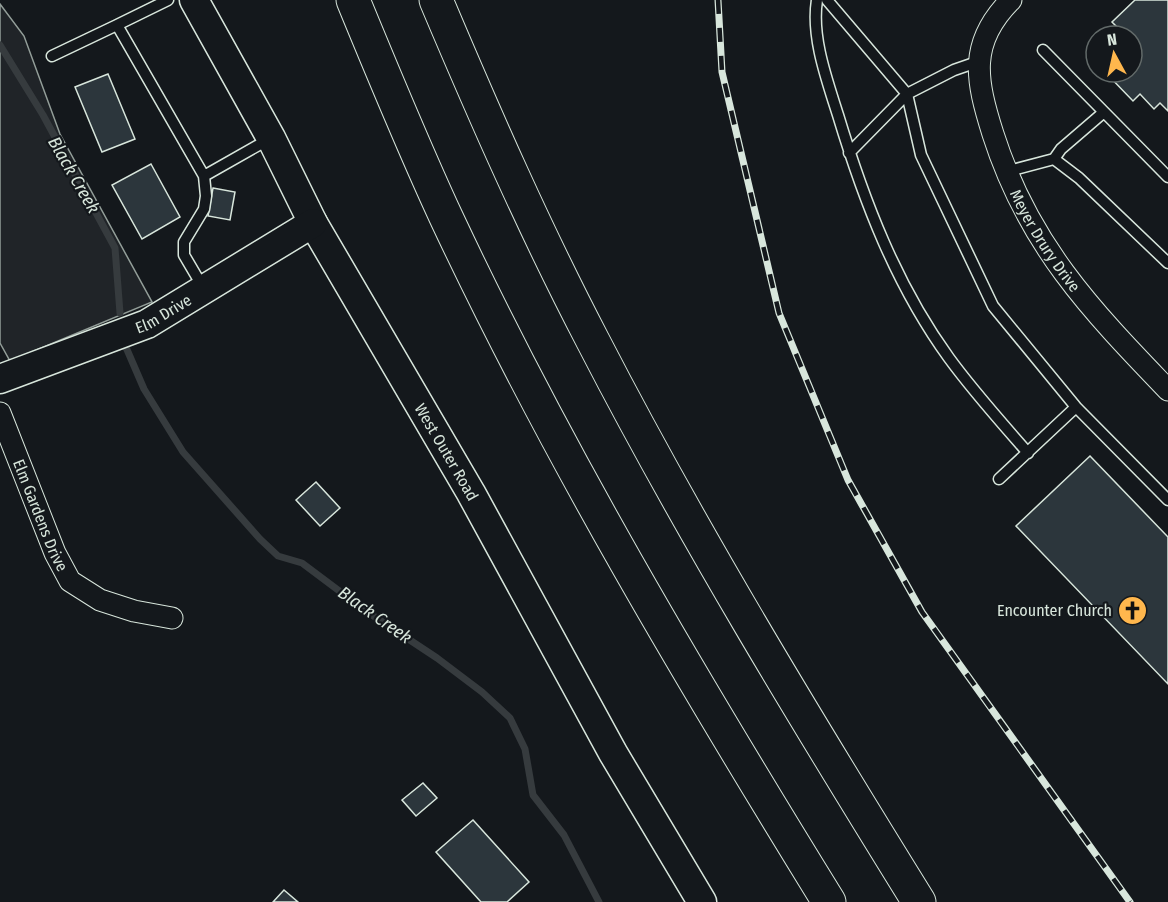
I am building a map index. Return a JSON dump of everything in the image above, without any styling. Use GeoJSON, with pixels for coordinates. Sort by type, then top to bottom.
{"type":"FeatureCollection","features":[{"type":"Feature","properties":{"kind":"highway"},"geometry":{"type":"LineString","coordinates":[[353,0],[446,217],[553,429],[684,661],[829,902]]}},
{"type":"Feature","properties":{"kind":"highway"},"geometry":{"type":"LineString","coordinates":[[436,0],[533,222],[594,343],[712,556],[918,902]]}},
{"type":"Feature","properties":{"kind":"street","name":"West Outer Road"},"geometry":{"type":"LineString","coordinates":[[194,0],[271,138],[313,223],[471,493],[613,753],[702,902]]}},
{"type":"Feature","properties":{"kind":"street","name":"Meyer Drury Drive"},"geometry":{"type":"LineString","coordinates":[[1011,0],[993,18],[982,40],[980,61],[981,84],[989,120],[1005,172],[1032,227],[1053,261],[1084,301],[1168,390]]}},
{"type":"Feature","properties":{"kind":"street","name":"Elm Drive"},"geometry":{"type":"LineString","coordinates":[[0,379],[147,324],[313,223]]}},
{"type":"Feature","properties":{"kind":"street","name":"Elm Gardens Drive"},"geometry":{"type":"LineString","coordinates":[[0,413],[55,553],[70,581],[100,600],[134,611],[172,618]]}},
{"type":"Feature","properties":{"kind":"lane"},"geometry":{"type":"LineString","coordinates":[[52,56],[168,0]]}},
{"type":"Feature","properties":{"kind":"lane"},"geometry":{"type":"LineString","coordinates":[[817,0],[815,14],[821,54],[862,193],[914,303],[949,358],[1028,453]]}},
{"type":"Feature","properties":{"kind":"lane"},"geometry":{"type":"LineString","coordinates":[[827,0],[908,94],[921,154],[993,306],[1076,407],[1168,500]]}},
{"type":"Feature","properties":{"kind":"lane"},"geometry":{"type":"LineString","coordinates":[[117,25],[204,176],[206,196],[204,209],[184,242],[184,255],[204,289]]}},
{"type":"Feature","properties":{"kind":"lane"},"geometry":{"type":"LineString","coordinates":[[1043,50],[1168,177]]}},
{"type":"Feature","properties":{"kind":"lane"},"geometry":{"type":"LineString","coordinates":[[849,153],[908,94],[954,70],[980,61]]}},
{"type":"Feature","properties":{"kind":"lane"},"geometry":{"type":"LineString","coordinates":[[1005,172],[1054,159],[1061,148],[1104,112]]}},
{"type":"Feature","properties":{"kind":"lane"},"geometry":{"type":"LineString","coordinates":[[204,176],[271,138]]}},
{"type":"Feature","properties":{"kind":"lane"},"geometry":{"type":"LineString","coordinates":[[1054,159],[1079,178],[1168,263]]}},
{"type":"Feature","properties":{"kind":"lane"},"geometry":{"type":"LineString","coordinates":[[999,479],[1076,407]]}},
{"type":"Feature","properties":{"kind":"shaded area"},"geometry":{"type":"Polygon","coordinates":[[[0,4],[24,36],[60,134],[152,302],[10,361],[0,343],[0,4]]]}},
{"type":"Feature","properties":{"kind":"building"},"geometry":{"type":"Polygon","coordinates":[[[1135,0],[1168,0],[1168,111],[1160,103],[1154,109],[1140,94],[1133,101],[1117,84],[1144,84],[1144,24],[1114,24],[1112,22],[1135,0]]]}},
{"type":"Feature","properties":{"kind":"building"},"geometry":{"type":"Polygon","coordinates":[[[108,74],[135,139],[102,152],[75,87],[108,74]]]}},
{"type":"Feature","properties":{"kind":"building"},"geometry":{"type":"Polygon","coordinates":[[[151,164],[180,217],[142,239],[112,185],[151,164]]]}},
{"type":"Feature","properties":{"kind":"building"},"geometry":{"type":"Polygon","coordinates":[[[213,188],[235,192],[230,220],[208,216],[213,188]]]}},
{"type":"Feature","properties":{"kind":"building","name":"Encounter Church"},"geometry":{"type":"Polygon","coordinates":[[[1090,456],[1168,537],[1168,684],[1016,526],[1090,456]]]}},
{"type":"Feature","properties":{"kind":"building"},"geometry":{"type":"Polygon","coordinates":[[[316,482],[340,508],[320,526],[296,500],[316,482]]]}},
{"type":"Feature","properties":{"kind":"building"},"geometry":{"type":"Polygon","coordinates":[[[423,783],[437,798],[416,816],[402,800],[423,783]]]}},
{"type":"Feature","properties":{"kind":"building"},"geometry":{"type":"Polygon","coordinates":[[[473,820],[529,882],[507,902],[481,902],[436,852],[473,820]]]}},
{"type":"Feature","properties":{"kind":"building"},"geometry":{"type":"Polygon","coordinates":[[[284,890],[298,902],[273,902],[284,890]]]}},
{"type":"Feature","properties":{"kind":"waterway","name":"Black Creek"},"geometry":{"type":"LineString","coordinates":[[0,45],[43,115],[115,248],[120,313]]}},
{"type":"Feature","properties":{"kind":"waterway","name":"Black Creek"},"geometry":{"type":"LineString","coordinates":[[125,345],[144,389],[183,452],[260,539],[278,556],[302,563],[366,611],[437,658],[482,692],[510,718],[525,749],[533,795],[564,835],[599,902]]}},
{"type":"Feature","properties":{"kind":"railway"},"geometry":{"type":"LineString","coordinates":[[718,0],[722,72],[779,313],[848,480],[922,612],[1130,902]]}},
{"type":"Feature","properties":{"kind":"place","name":"Encounter Church"},"geometry":{"type":"Point","coordinates":[1133,610]}}]}
